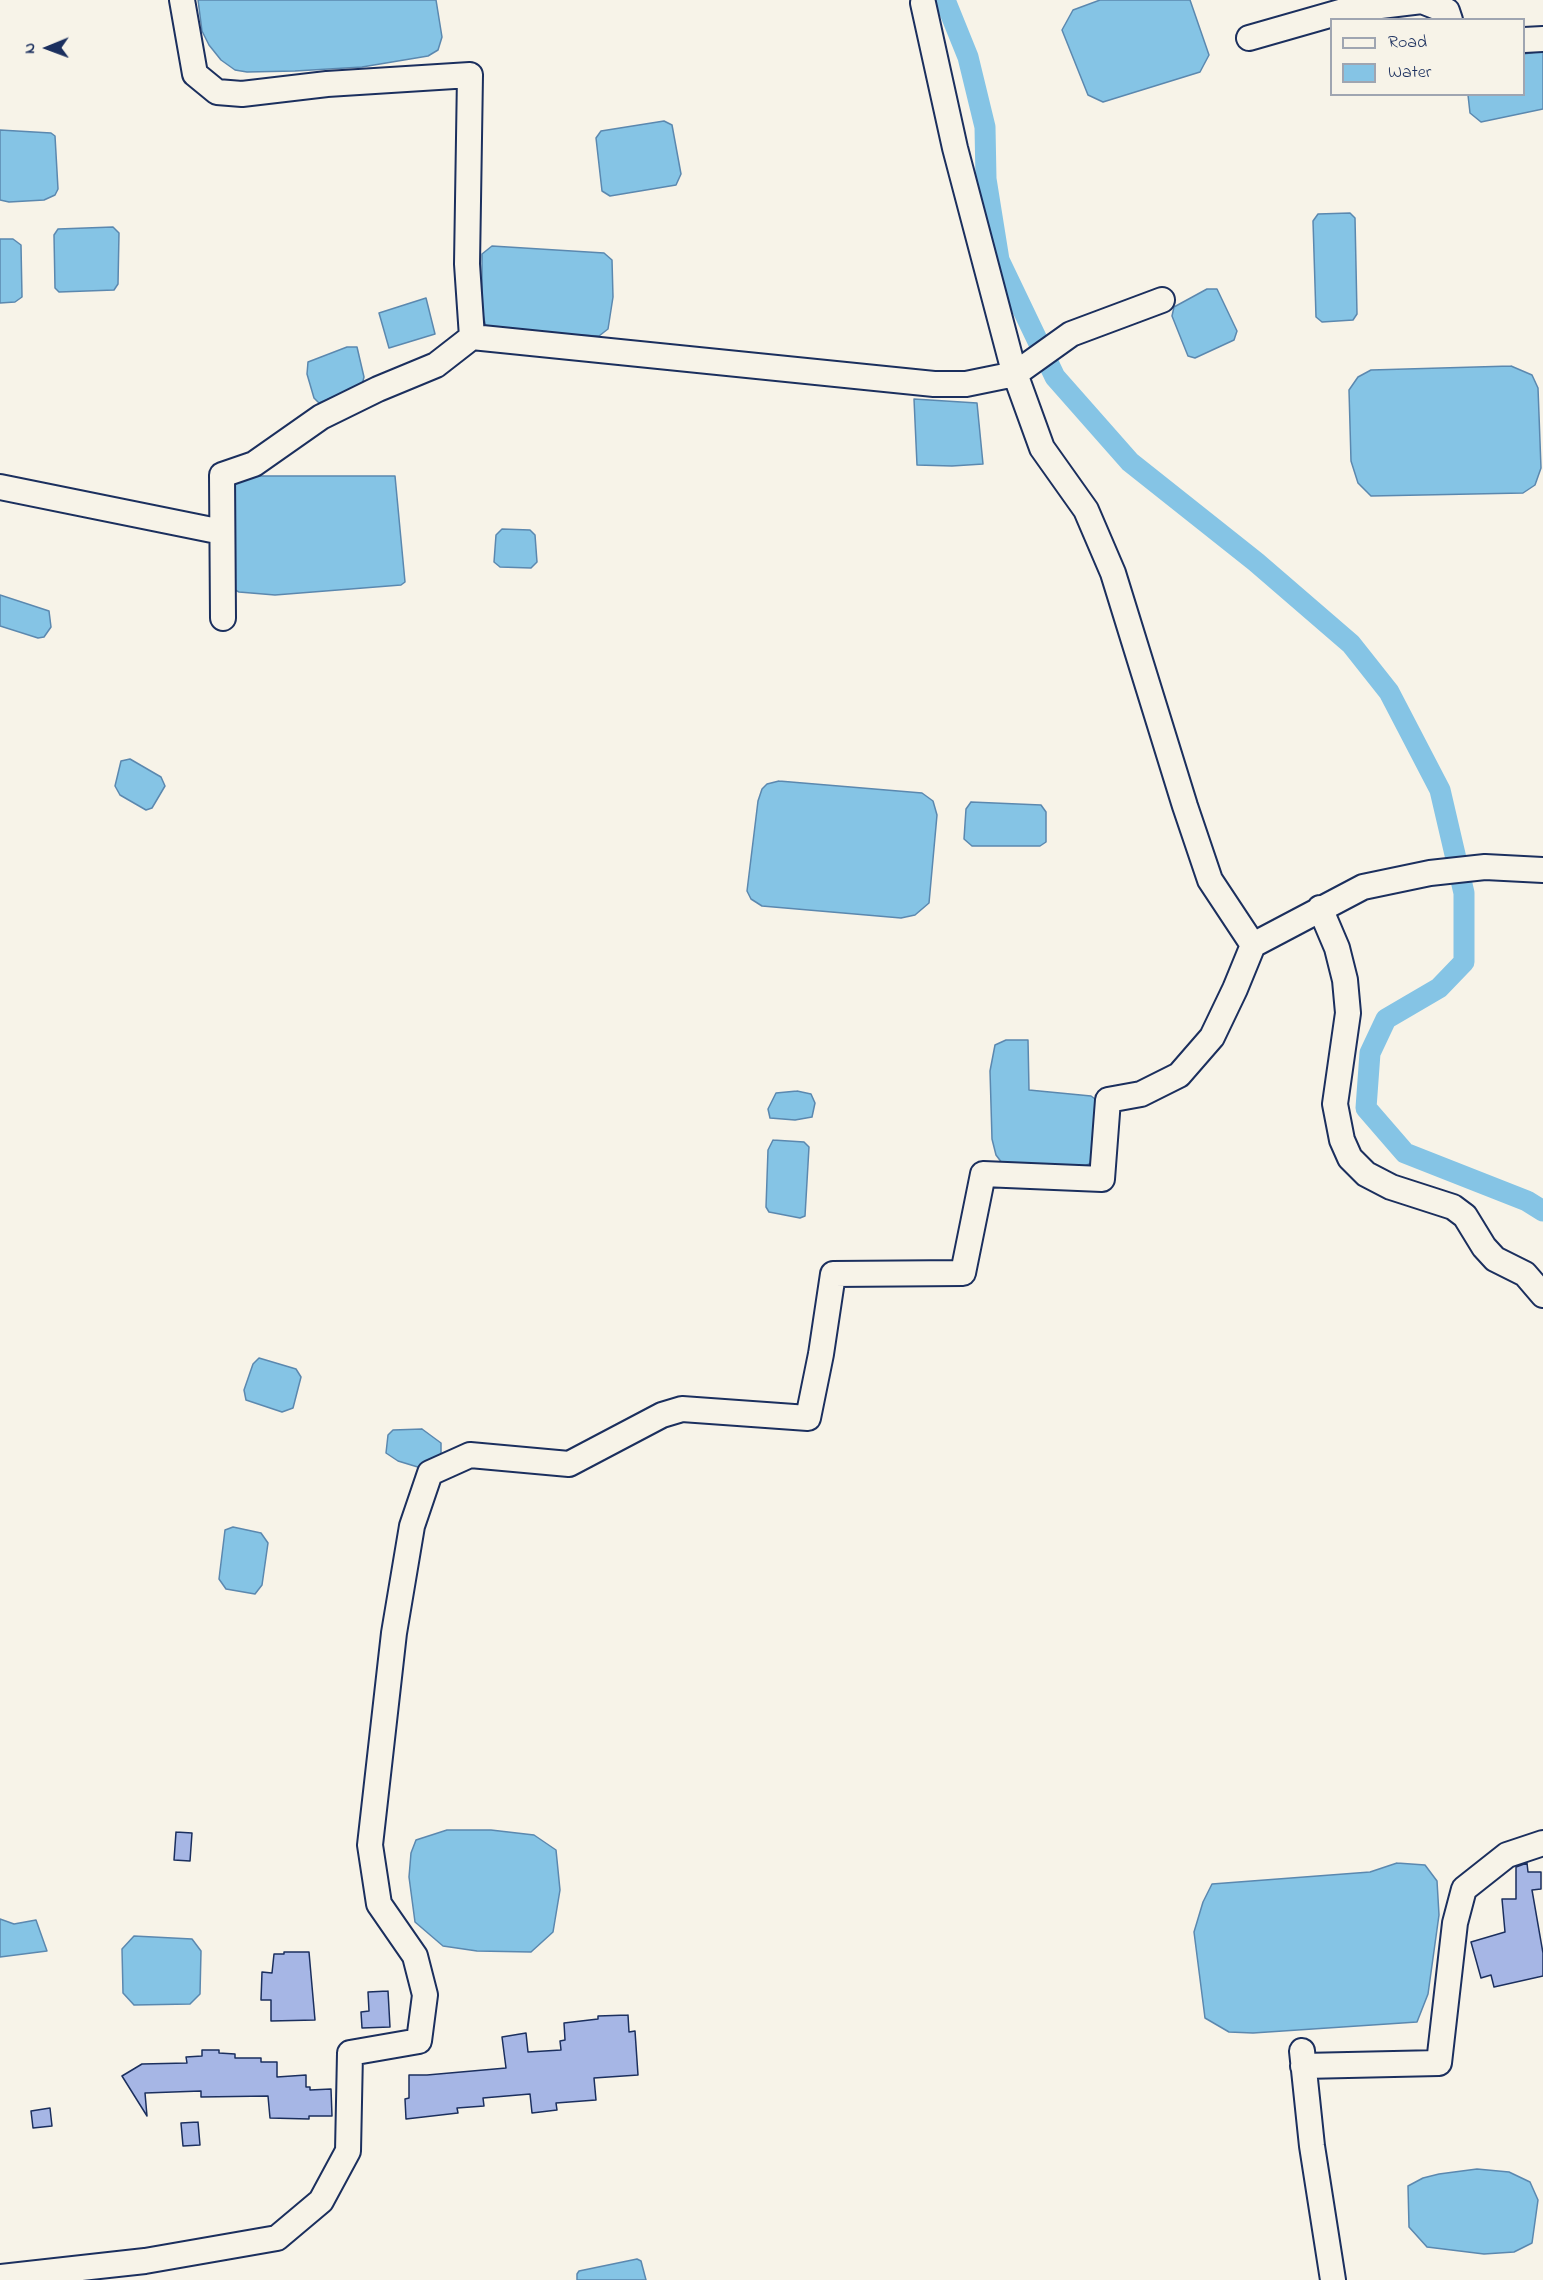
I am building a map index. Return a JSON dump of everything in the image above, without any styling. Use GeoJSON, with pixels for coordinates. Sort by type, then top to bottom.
{"type":"FeatureCollection","features":[{"type":"Feature","properties":{"kind":"street"},"geometry":{"type":"LineString","coordinates":[[182,0],[195,74],[217,92],[242,94],[327,84],[470,75],[467,264],[472,337]]}},
{"type":"Feature","properties":{"kind":"street"},"geometry":{"type":"LineString","coordinates":[[1249,38],[1347,10],[1422,1],[1447,11],[1449,18]]}},
{"type":"Feature","properties":{"kind":"street"},"geometry":{"type":"LineString","coordinates":[[923,3],[955,148],[1022,370],[1042,448],[1086,510],[1113,573],[1210,880],[1253,945]]}},
{"type":"Feature","properties":{"kind":"street"},"geometry":{"type":"LineString","coordinates":[[1525,40],[1543,39]]}},
{"type":"Feature","properties":{"kind":"street"},"geometry":{"type":"LineString","coordinates":[[223,618],[222,475],[254,464],[321,417],[378,389],[436,365],[472,337],[934,384],[966,384],[1022,370],[1071,334],[1162,300]]}},
{"type":"Feature","properties":{"kind":"street"},"geometry":{"type":"LineString","coordinates":[[0,487],[222,532]]}},
{"type":"Feature","properties":{"kind":"street"},"geometry":{"type":"LineString","coordinates":[[7,2278],[145,2261],[277,2238],[321,2200],[348,2151],[350,2053],[419,2041],[425,1995],[415,1956],[379,1904],[370,1845],[394,1633],[412,1526],[430,1473],[470,1455],[569,1464],[662,1414],[682,1409],[807,1418],[821,1354],[833,1274],[963,1273],[982,1174],[1102,1179],[1108,1100],[1142,1094],[1179,1075],[1212,1037],[1253,945],[1363,886],[1430,873],[1485,867],[1543,870]]}},
{"type":"Feature","properties":{"kind":"street"},"geometry":{"type":"LineString","coordinates":[[1320,908],[1337,948],[1345,980],[1348,1013],[1335,1104],[1342,1140],[1350,1158],[1366,1174],[1391,1188],[1453,1207],[1465,1216],[1484,1247],[1495,1259],[1525,1274],[1543,1295]]}},
{"type":"Feature","properties":{"kind":"street"},"geometry":{"type":"LineString","coordinates":[[1333,2280],[1312,2146],[1302,2058],[1439,2063],[1455,1923],[1464,1889],[1507,1855],[1543,1842]]}},
{"type":"Feature","properties":{"kind":"water"},"geometry":{"type":"Polygon","coordinates":[[[198,0],[436,0],[442,37],[438,50],[428,56],[362,67],[247,72],[235,70],[221,60],[209,45],[202,31],[198,0]]]}},
{"type":"Feature","properties":{"kind":"water"},"geometry":{"type":"Polygon","coordinates":[[[1100,0],[1190,0],[1209,55],[1200,72],[1103,102],[1088,95],[1062,30],[1073,10],[1100,0]]]}},
{"type":"Feature","properties":{"kind":"water"},"geometry":{"type":"Polygon","coordinates":[[[1543,51],[1543,109],[1481,122],[1470,113],[1468,96],[1525,96],[1525,54],[1543,51]]]}},
{"type":"Feature","properties":{"kind":"water"},"geometry":{"type":"Polygon","coordinates":[[[664,121],[672,125],[681,174],[676,185],[610,196],[602,191],[596,138],[601,131],[664,121]]]}},
{"type":"Feature","properties":{"kind":"water"},"geometry":{"type":"Polygon","coordinates":[[[0,130],[51,133],[55,136],[58,189],[55,195],[44,200],[9,202],[0,200],[0,130]]]}},
{"type":"Feature","properties":{"kind":"water"},"geometry":{"type":"Polygon","coordinates":[[[1350,213],[1355,218],[1357,314],[1353,320],[1322,322],[1316,317],[1313,221],[1318,214],[1350,213]]]}},
{"type":"Feature","properties":{"kind":"water"},"geometry":{"type":"Polygon","coordinates":[[[113,227],[119,233],[118,284],[114,290],[59,292],[55,288],[54,235],[58,229],[113,227]]]}},
{"type":"Feature","properties":{"kind":"water"},"geometry":{"type":"Polygon","coordinates":[[[0,239],[13,239],[21,245],[22,297],[15,302],[0,303],[0,239]]]}},
{"type":"Feature","properties":{"kind":"water"},"geometry":{"type":"Polygon","coordinates":[[[492,246],[604,253],[612,260],[613,297],[608,329],[599,336],[521,332],[486,327],[482,311],[482,254],[492,246]]]}},
{"type":"Feature","properties":{"kind":"water"},"geometry":{"type":"Polygon","coordinates":[[[1207,289],[1217,289],[1237,331],[1234,340],[1195,358],[1188,356],[1172,316],[1174,307],[1207,289]]]}},
{"type":"Feature","properties":{"kind":"water"},"geometry":{"type":"Polygon","coordinates":[[[426,298],[435,334],[389,348],[379,313],[426,298]]]}},
{"type":"Feature","properties":{"kind":"water"},"geometry":{"type":"Polygon","coordinates":[[[347,347],[357,347],[364,377],[362,385],[319,403],[314,398],[307,374],[308,362],[347,347]]]}},
{"type":"Feature","properties":{"kind":"water"},"geometry":{"type":"Polygon","coordinates":[[[1511,366],[1532,375],[1538,388],[1541,468],[1535,485],[1523,493],[1371,496],[1358,483],[1351,461],[1349,390],[1358,377],[1371,370],[1511,366]]]}},
{"type":"Feature","properties":{"kind":"water"},"geometry":{"type":"Polygon","coordinates":[[[914,399],[977,403],[983,464],[917,465],[914,399]]]}},
{"type":"Feature","properties":{"kind":"water"},"geometry":{"type":"Polygon","coordinates":[[[239,476],[395,476],[405,582],[401,585],[275,595],[239,592],[233,589],[234,482],[239,476]]]}},
{"type":"Feature","properties":{"kind":"water"},"geometry":{"type":"Polygon","coordinates":[[[502,529],[530,530],[535,535],[537,562],[531,568],[500,567],[494,562],[496,535],[502,529]]]}},
{"type":"Feature","properties":{"kind":"water"},"geometry":{"type":"Polygon","coordinates":[[[0,595],[49,611],[51,627],[44,637],[38,638],[0,626],[0,595]]]}},
{"type":"Feature","properties":{"kind":"water"},"geometry":{"type":"Polygon","coordinates":[[[130,759],[161,777],[165,786],[152,808],[146,810],[120,795],[115,786],[121,761],[130,759]]]}},
{"type":"Feature","properties":{"kind":"water"},"geometry":{"type":"Polygon","coordinates":[[[779,781],[922,793],[933,801],[937,815],[929,903],[915,915],[901,918],[762,906],[751,899],[747,891],[758,801],[762,789],[767,784],[779,781]]]}},
{"type":"Feature","properties":{"kind":"water"},"geometry":{"type":"Polygon","coordinates":[[[971,802],[1041,805],[1046,812],[1046,842],[1040,846],[972,846],[964,839],[966,809],[971,802]]]}},
{"type":"Feature","properties":{"kind":"water"},"geometry":{"type":"Polygon","coordinates":[[[1006,1040],[1028,1040],[1029,1090],[1091,1096],[1102,1104],[1095,1161],[1083,1167],[1002,1163],[996,1155],[992,1139],[990,1071],[995,1045],[1006,1040]]]}},
{"type":"Feature","properties":{"kind":"water"},"geometry":{"type":"Polygon","coordinates":[[[797,1091],[811,1094],[815,1103],[812,1117],[795,1120],[770,1118],[768,1109],[776,1093],[797,1091]]]}},
{"type":"Feature","properties":{"kind":"water"},"geometry":{"type":"Polygon","coordinates":[[[773,1140],[804,1142],[809,1147],[805,1216],[800,1218],[769,1212],[766,1207],[768,1150],[773,1140]]]}},
{"type":"Feature","properties":{"kind":"water"},"geometry":{"type":"Polygon","coordinates":[[[259,1358],[296,1369],[301,1377],[293,1408],[282,1412],[246,1400],[244,1390],[253,1364],[259,1358]]]}},
{"type":"Feature","properties":{"kind":"water"},"geometry":{"type":"Polygon","coordinates":[[[422,1429],[441,1443],[441,1455],[430,1466],[421,1468],[398,1461],[386,1453],[388,1435],[393,1430],[422,1429]]]}},
{"type":"Feature","properties":{"kind":"water"},"geometry":{"type":"Polygon","coordinates":[[[233,1527],[261,1533],[268,1543],[262,1585],[255,1594],[226,1589],[219,1579],[225,1530],[233,1527]]]}},
{"type":"Feature","properties":{"kind":"water"},"geometry":{"type":"Polygon","coordinates":[[[447,1830],[491,1830],[534,1835],[556,1850],[560,1890],[553,1932],[531,1952],[477,1951],[443,1946],[415,1922],[409,1877],[411,1853],[416,1840],[447,1830]]]}},
{"type":"Feature","properties":{"kind":"water"},"geometry":{"type":"Polygon","coordinates":[[[1397,1863],[1425,1865],[1437,1881],[1439,1915],[1428,1994],[1417,2022],[1253,2033],[1229,2032],[1205,2018],[1194,1932],[1203,1902],[1212,1884],[1370,1872],[1397,1863]]]}},
{"type":"Feature","properties":{"kind":"water"},"geometry":{"type":"Polygon","coordinates":[[[0,1919],[14,1924],[36,1920],[47,1951],[0,1957],[0,1919]]]}},
{"type":"Feature","properties":{"kind":"water"},"geometry":{"type":"Polygon","coordinates":[[[134,1936],[192,1939],[201,1951],[200,1994],[190,2004],[134,2005],[123,1993],[122,1949],[134,1936]]]}},
{"type":"Feature","properties":{"kind":"water"},"geometry":{"type":"Polygon","coordinates":[[[1477,2169],[1509,2172],[1530,2182],[1538,2200],[1532,2243],[1514,2252],[1484,2254],[1427,2247],[1409,2227],[1408,2186],[1423,2178],[1439,2174],[1477,2169]]]}},
{"type":"Feature","properties":{"kind":"water"},"geometry":{"type":"Polygon","coordinates":[[[637,2259],[641,2261],[646,2280],[577,2280],[579,2271],[637,2259]]]}},
{"type":"Feature","properties":{"kind":"building"},"geometry":{"type":"Polygon","coordinates":[[[176,1832],[192,1833],[190,1861],[174,1860],[176,1832]]]}},
{"type":"Feature","properties":{"kind":"building"},"geometry":{"type":"Polygon","coordinates":[[[1527,1863],[1528,1872],[1541,1872],[1541,1889],[1532,1890],[1543,1953],[1543,1976],[1494,1987],[1491,1975],[1481,1978],[1471,1942],[1505,1932],[1502,1899],[1516,1899],[1516,1867],[1527,1863]]]}},
{"type":"Feature","properties":{"kind":"building"},"geometry":{"type":"Polygon","coordinates":[[[284,1952],[309,1952],[315,2020],[271,2021],[271,2000],[261,2000],[262,1972],[272,1973],[274,1954],[284,1954],[284,1952]]]}},
{"type":"Feature","properties":{"kind":"building"},"geometry":{"type":"Polygon","coordinates":[[[388,1991],[390,2027],[362,2028],[361,2012],[369,2011],[368,1992],[388,1991]]]}},
{"type":"Feature","properties":{"kind":"building"},"geometry":{"type":"Polygon","coordinates":[[[628,2015],[629,2032],[635,2031],[638,2075],[594,2078],[596,2100],[556,2103],[557,2110],[532,2113],[530,2094],[483,2098],[484,2106],[457,2108],[458,2113],[406,2119],[405,2099],[409,2098],[409,2075],[506,2068],[502,2037],[526,2033],[528,2052],[561,2050],[560,2041],[565,2040],[564,2023],[598,2019],[598,2016],[628,2015]]]}},
{"type":"Feature","properties":{"kind":"building"},"geometry":{"type":"Polygon","coordinates":[[[202,2050],[219,2050],[219,2053],[235,2054],[235,2058],[261,2058],[261,2062],[277,2062],[277,2077],[306,2075],[306,2087],[310,2087],[310,2090],[331,2089],[332,2116],[309,2116],[309,2119],[270,2118],[268,2096],[201,2097],[201,2091],[145,2093],[147,2116],[122,2076],[142,2064],[187,2063],[186,2057],[202,2056],[202,2050]]]}},
{"type":"Feature","properties":{"kind":"building"},"geometry":{"type":"Polygon","coordinates":[[[50,2108],[52,2126],[33,2128],[31,2111],[50,2108]]]}},
{"type":"Feature","properties":{"kind":"building"},"geometry":{"type":"Polygon","coordinates":[[[198,2122],[200,2145],[183,2146],[181,2123],[198,2122]]]}},
{"type":"Feature","properties":{"kind":"waterway"},"geometry":{"type":"LineString","coordinates":[[945,0],[968,57],[985,127],[986,179],[999,260],[1055,377],[1130,462],[1256,562],[1351,644],[1389,692],[1440,790],[1464,893],[1464,962],[1439,988],[1386,1019],[1370,1053],[1366,1108],[1405,1153],[1527,1201],[1543,1211]]}}]}
